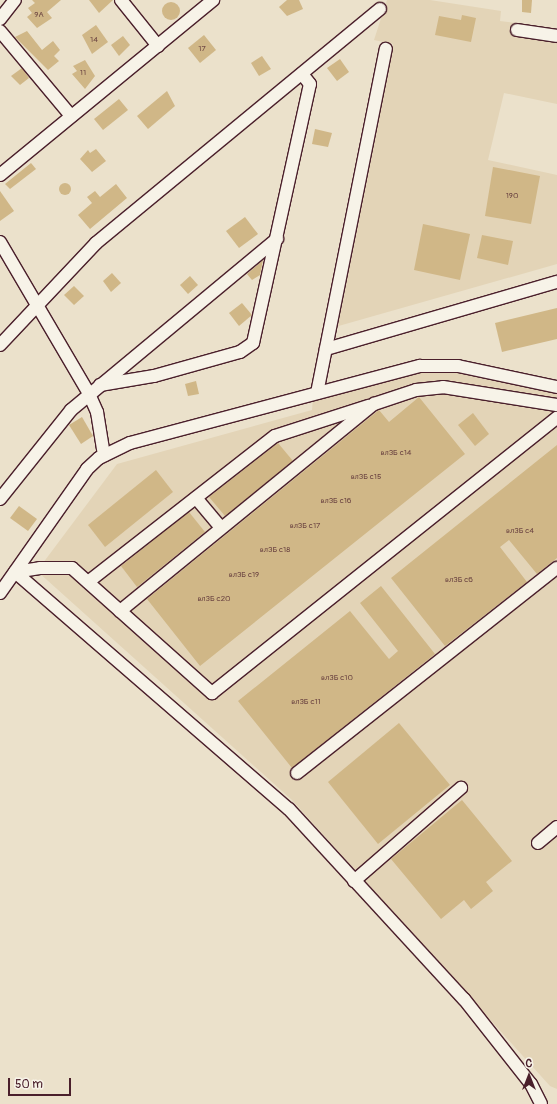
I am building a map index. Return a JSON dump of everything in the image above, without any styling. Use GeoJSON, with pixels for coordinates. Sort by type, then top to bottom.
{"type":"FeatureCollection","features":[{"type":"Feature","properties":{"kind":"street"},"geometry":{"type":"LineString","coordinates":[[0,19],[15,0]]}},
{"type":"Feature","properties":{"kind":"street"},"geometry":{"type":"LineString","coordinates":[[121,0],[158,46]]}},
{"type":"Feature","properties":{"kind":"street"},"geometry":{"type":"LineString","coordinates":[[0,175],[213,0]]}},
{"type":"Feature","properties":{"kind":"street"},"geometry":{"type":"LineString","coordinates":[[0,345],[96,243],[380,9]]}},
{"type":"Feature","properties":{"kind":"street"},"geometry":{"type":"LineString","coordinates":[[517,30],[557,36]]}},
{"type":"Feature","properties":{"kind":"street"},"geometry":{"type":"LineString","coordinates":[[0,32],[71,116]]}},
{"type":"Feature","properties":{"kind":"street"},"geometry":{"type":"LineString","coordinates":[[317,394],[386,49]]}},
{"type":"Feature","properties":{"kind":"street"},"geometry":{"type":"LineString","coordinates":[[100,384],[154,376],[247,349],[256,335],[310,84],[302,74]]}},
{"type":"Feature","properties":{"kind":"street"},"geometry":{"type":"LineString","coordinates":[[0,499],[71,410],[100,384],[277,239]]}},
{"type":"Feature","properties":{"kind":"street"},"geometry":{"type":"LineString","coordinates":[[0,242],[38,305],[98,412],[104,455]]}},
{"type":"Feature","properties":{"kind":"street"},"geometry":{"type":"LineString","coordinates":[[326,349],[557,282]]}},
{"type":"Feature","properties":{"kind":"street"},"geometry":{"type":"LineString","coordinates":[[0,593],[87,469],[104,455],[130,443],[439,364],[557,387]]}},
{"type":"Feature","properties":{"kind":"street"},"geometry":{"type":"LineString","coordinates":[[88,582],[275,436],[416,390],[443,387],[557,405]]}},
{"type":"Feature","properties":{"kind":"street"},"geometry":{"type":"LineString","coordinates":[[120,611],[374,404]]}},
{"type":"Feature","properties":{"kind":"street"},"geometry":{"type":"LineString","coordinates":[[15,572],[40,568],[72,568],[212,693],[557,418]]}},
{"type":"Feature","properties":{"kind":"street"},"geometry":{"type":"LineString","coordinates":[[196,498],[221,528]]}},
{"type":"Feature","properties":{"kind":"street"},"geometry":{"type":"LineString","coordinates":[[297,773],[557,568]]}},
{"type":"Feature","properties":{"kind":"street"},"geometry":{"type":"LineString","coordinates":[[15,572],[289,809],[464,999],[531,1084],[541,1104]]}},
{"type":"Feature","properties":{"kind":"street"},"geometry":{"type":"LineString","coordinates":[[354,881],[461,788]]}},
{"type":"Feature","properties":{"kind":"street"},"geometry":{"type":"LineString","coordinates":[[538,843],[557,827]]}},
{"type":"Feature","properties":{"kind":"shaded area"},"geometry":{"type":"Polygon","coordinates":[[[387,0],[430,0],[501,11],[500,21],[516,23],[514,37],[557,41],[557,104],[504,93],[488,160],[557,175],[557,264],[335,327],[393,44],[374,40],[387,0]]]}},
{"type":"Feature","properties":{"kind":"shaded area"},"geometry":{"type":"Polygon","coordinates":[[[445,367],[557,391],[557,1089],[550,1086],[292,800],[37,571],[117,464],[312,410],[313,398],[445,367]]]}},
{"type":"Feature","properties":{"kind":"building"},"geometry":{"type":"Polygon","coordinates":[[[32,0],[61,0],[47,12],[52,18],[37,28],[27,17],[32,13],[28,8],[35,3],[32,0]]]}},
{"type":"Feature","properties":{"kind":"building"},"geometry":{"type":"Polygon","coordinates":[[[89,0],[113,0],[99,13],[89,0]]]}},
{"type":"Feature","properties":{"kind":"building"},"geometry":{"type":"Polygon","coordinates":[[[287,0],[299,0],[303,9],[287,16],[279,7],[287,0]]]}},
{"type":"Feature","properties":{"kind":"building"},"geometry":{"type":"Polygon","coordinates":[[[522,0],[532,0],[531,13],[522,12],[522,0]]]}},
{"type":"Feature","properties":{"kind":"building"},"geometry":{"type":"Polygon","coordinates":[[[171,2],[177,5],[180,11],[177,17],[171,20],[165,17],[162,11],[165,5],[171,2]]]}},
{"type":"Feature","properties":{"kind":"building"},"geometry":{"type":"Polygon","coordinates":[[[462,15],[476,18],[471,42],[435,35],[439,16],[461,20],[462,15]]]}},
{"type":"Feature","properties":{"kind":"building"},"geometry":{"type":"Polygon","coordinates":[[[96,25],[108,42],[92,54],[82,35],[96,25]]]}},
{"type":"Feature","properties":{"kind":"building"},"geometry":{"type":"Polygon","coordinates":[[[27,31],[42,50],[53,41],[60,50],[54,56],[59,61],[48,70],[15,37],[27,31]]]}},
{"type":"Feature","properties":{"kind":"building"},"geometry":{"type":"Polygon","coordinates":[[[204,35],[216,50],[200,63],[188,48],[204,35]]]}},
{"type":"Feature","properties":{"kind":"building"},"geometry":{"type":"Polygon","coordinates":[[[123,36],[130,45],[119,56],[111,45],[123,36]]]}},
{"type":"Feature","properties":{"kind":"building"},"geometry":{"type":"Polygon","coordinates":[[[262,56],[271,69],[259,76],[251,63],[262,56]]]}},
{"type":"Feature","properties":{"kind":"building"},"geometry":{"type":"Polygon","coordinates":[[[340,59],[349,72],[337,81],[327,68],[340,59]]]}},
{"type":"Feature","properties":{"kind":"building"},"geometry":{"type":"Polygon","coordinates":[[[85,60],[95,76],[85,89],[72,74],[77,71],[73,66],[85,60]]]}},
{"type":"Feature","properties":{"kind":"building"},"geometry":{"type":"Polygon","coordinates":[[[22,68],[29,78],[20,85],[11,76],[22,68]]]}},
{"type":"Feature","properties":{"kind":"building"},"geometry":{"type":"Polygon","coordinates":[[[167,91],[175,106],[148,129],[137,116],[167,91]]]}},
{"type":"Feature","properties":{"kind":"building"},"geometry":{"type":"Polygon","coordinates":[[[119,99],[128,110],[103,130],[94,119],[119,99]]]}},
{"type":"Feature","properties":{"kind":"building"},"geometry":{"type":"Polygon","coordinates":[[[315,129],[332,133],[328,147],[312,144],[315,129]]]}},
{"type":"Feature","properties":{"kind":"building"},"geometry":{"type":"Polygon","coordinates":[[[96,149],[106,161],[92,172],[80,159],[88,150],[90,153],[96,149]]]}},
{"type":"Feature","properties":{"kind":"building"},"geometry":{"type":"Polygon","coordinates":[[[31,163],[36,169],[10,189],[5,184],[31,163]]]}},
{"type":"Feature","properties":{"kind":"building"},"geometry":{"type":"Polygon","coordinates":[[[493,167],[540,176],[531,224],[485,216],[493,167]]]}},
{"type":"Feature","properties":{"kind":"building"},"geometry":{"type":"Polygon","coordinates":[[[63,183],[67,183],[71,189],[67,195],[63,195],[59,191],[59,187],[63,183]]]}},
{"type":"Feature","properties":{"kind":"building"},"geometry":{"type":"Polygon","coordinates":[[[116,184],[127,198],[90,229],[78,215],[92,203],[87,197],[95,191],[100,197],[116,184]]]}},
{"type":"Feature","properties":{"kind":"building"},"geometry":{"type":"Polygon","coordinates":[[[0,191],[14,211],[0,221],[0,191]]]}},
{"type":"Feature","properties":{"kind":"building"},"geometry":{"type":"Polygon","coordinates":[[[245,217],[258,234],[239,248],[226,231],[245,217]]]}},
{"type":"Feature","properties":{"kind":"building"},"geometry":{"type":"Polygon","coordinates":[[[423,224],[470,234],[460,280],[414,270],[423,224]]]}},
{"type":"Feature","properties":{"kind":"building"},"geometry":{"type":"Polygon","coordinates":[[[482,235],[513,241],[508,265],[477,258],[482,235]]]}},
{"type":"Feature","properties":{"kind":"building"},"geometry":{"type":"Polygon","coordinates":[[[263,260],[260,275],[252,280],[247,274],[263,260]]]}},
{"type":"Feature","properties":{"kind":"building"},"geometry":{"type":"Polygon","coordinates":[[[112,273],[121,283],[111,292],[103,281],[112,273]]]}},
{"type":"Feature","properties":{"kind":"building"},"geometry":{"type":"Polygon","coordinates":[[[190,276],[198,285],[188,294],[180,285],[190,276]]]}},
{"type":"Feature","properties":{"kind":"building"},"geometry":{"type":"Polygon","coordinates":[[[74,286],[84,296],[74,305],[64,295],[74,286]]]}},
{"type":"Feature","properties":{"kind":"building"},"geometry":{"type":"Polygon","coordinates":[[[242,303],[252,315],[239,326],[229,313],[242,303]]]}},
{"type":"Feature","properties":{"kind":"building"},"geometry":{"type":"Polygon","coordinates":[[[557,308],[557,339],[502,352],[495,323],[557,308]]]}},
{"type":"Feature","properties":{"kind":"building"},"geometry":{"type":"Polygon","coordinates":[[[196,381],[199,394],[188,396],[185,384],[196,381]]]}},
{"type":"Feature","properties":{"kind":"building"},"geometry":{"type":"Polygon","coordinates":[[[419,397],[465,454],[200,666],[147,599],[379,410],[389,422],[419,397]]]}},
{"type":"Feature","properties":{"kind":"building"},"geometry":{"type":"Polygon","coordinates":[[[473,413],[489,434],[475,446],[458,425],[473,413]]]}},
{"type":"Feature","properties":{"kind":"building"},"geometry":{"type":"Polygon","coordinates":[[[82,417],[93,436],[81,444],[69,425],[82,417]]]}},
{"type":"Feature","properties":{"kind":"building"},"geometry":{"type":"Polygon","coordinates":[[[278,443],[293,461],[225,516],[209,497],[278,443]]]}},
{"type":"Feature","properties":{"kind":"building"},"geometry":{"type":"Polygon","coordinates":[[[557,445],[557,558],[537,574],[509,540],[500,547],[527,582],[445,646],[391,578],[557,445]]]}},
{"type":"Feature","properties":{"kind":"building"},"geometry":{"type":"Polygon","coordinates":[[[156,470],[173,492],[105,547],[88,525],[156,470]]]}},
{"type":"Feature","properties":{"kind":"building"},"geometry":{"type":"Polygon","coordinates":[[[19,506],[37,519],[28,531],[10,518],[19,506]]]}},
{"type":"Feature","properties":{"kind":"building"},"geometry":{"type":"Polygon","coordinates":[[[189,512],[205,532],[137,587],[121,566],[189,512]]]}},
{"type":"Feature","properties":{"kind":"building"},"geometry":{"type":"Polygon","coordinates":[[[381,586],[435,654],[292,768],[238,701],[350,611],[389,659],[398,651],[360,603],[381,586]]]}},
{"type":"Feature","properties":{"kind":"building"},"geometry":{"type":"Polygon","coordinates":[[[399,723],[450,785],[378,844],[328,782],[399,723]]]}},
{"type":"Feature","properties":{"kind":"building"},"geometry":{"type":"Polygon","coordinates":[[[462,800],[512,861],[486,882],[493,891],[471,909],[464,900],[441,919],[391,859],[462,800]]]}}]}
